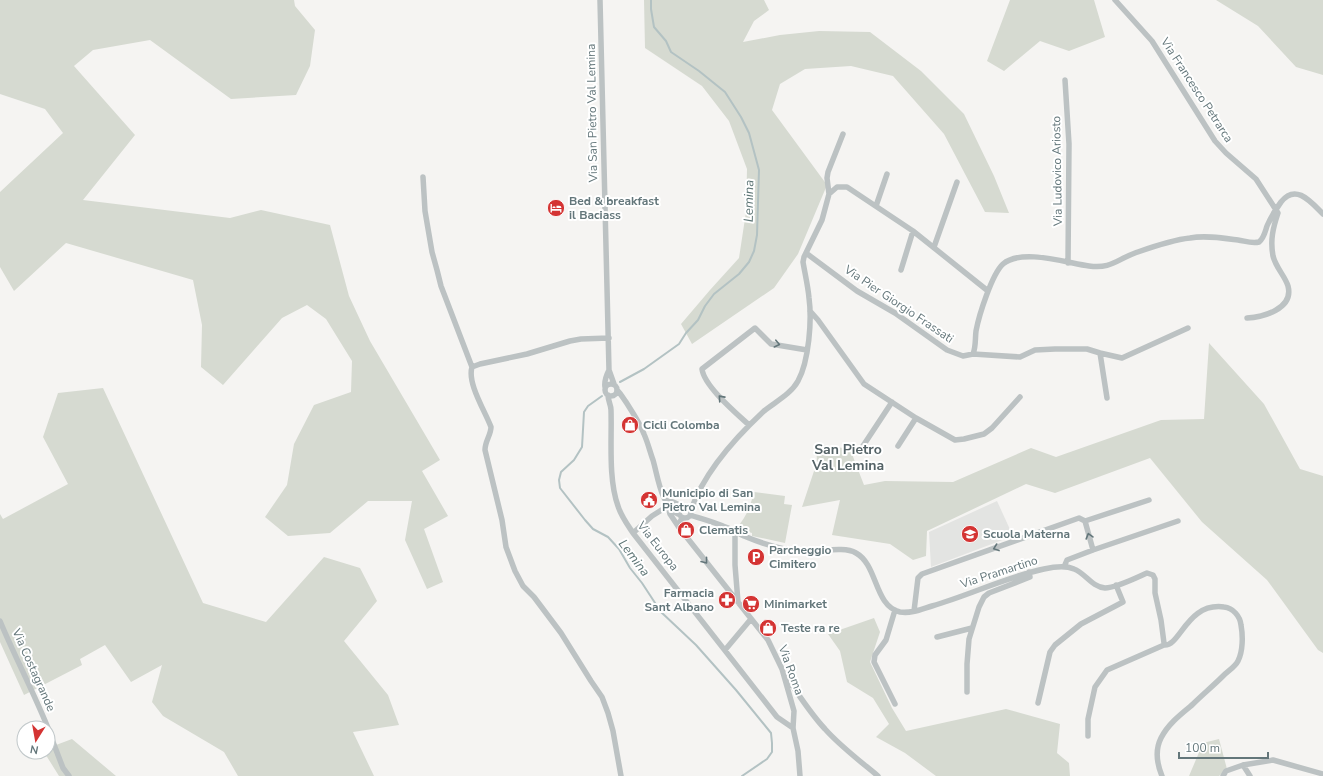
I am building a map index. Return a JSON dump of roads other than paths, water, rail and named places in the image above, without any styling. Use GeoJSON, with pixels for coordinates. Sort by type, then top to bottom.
{"type":"FeatureCollection","features":[{"type":"Feature","properties":{"kind":"street","name":"Via San Pietro Val Lemina"},"geometry":{"type":"LineString","coordinates":[[600,0],[609,370],[614,384]]}},
{"type":"Feature","properties":{"kind":"street","name":"Via Francesco Petrarca"},"geometry":{"type":"LineString","coordinates":[[1115,0],[1152,41],[1215,141],[1226,153],[1256,179],[1276,209]]}},
{"type":"Feature","properties":{"kind":"street","name":"Via Ludovico Ariosto"},"geometry":{"type":"LineString","coordinates":[[1065,80],[1069,144],[1068,262]]}},
{"type":"Feature","properties":{"kind":"street"},"geometry":{"type":"LineString","coordinates":[[633,533],[652,516],[668,506],[680,516],[688,518],[695,500],[713,469],[725,453],[749,425],[795,386],[802,373],[808,350],[810,311],[803,262],[822,220],[829,194],[827,178],[828,172],[843,134]]}},
{"type":"Feature","properties":{"kind":"street"},"geometry":{"type":"LineString","coordinates":[[876,206],[887,174]]}},
{"type":"Feature","properties":{"kind":"street"},"geometry":{"type":"LineString","coordinates":[[424,177],[425,211],[441,286],[472,367],[470,374],[473,384],[491,427],[486,442],[486,450],[502,520],[506,547],[515,572],[523,586],[534,596],[553,622],[602,697],[613,731],[621,776]]}},
{"type":"Feature","properties":{"kind":"street"},"geometry":{"type":"LineString","coordinates":[[934,247],[957,182]]}},
{"type":"Feature","properties":{"kind":"street"},"geometry":{"type":"LineString","coordinates":[[829,194],[837,187],[847,188],[913,231],[988,291]]}},
{"type":"Feature","properties":{"kind":"street"},"geometry":{"type":"LineString","coordinates":[[973,354],[978,325],[988,291],[999,268],[1004,263],[1014,258],[1044,258],[1101,267],[1112,265],[1133,254],[1168,242],[1191,237],[1250,243],[1259,242],[1263,237],[1272,214],[1285,197],[1291,194],[1297,194],[1307,199],[1323,214]]}},
{"type":"Feature","properties":{"kind":"street"},"geometry":{"type":"LineString","coordinates":[[1248,318],[1275,311],[1280,308],[1287,299],[1288,285],[1275,263],[1272,250],[1272,232],[1278,213],[1276,209]]}},
{"type":"Feature","properties":{"kind":"street"},"geometry":{"type":"LineString","coordinates":[[900,270],[913,231]]}},
{"type":"Feature","properties":{"kind":"street","name":"Via Pier Giorgio Frassati"},"geometry":{"type":"LineString","coordinates":[[806,253],[857,291],[895,313],[947,350],[963,356],[973,354],[1020,357],[1035,350],[1087,349],[1122,358],[1188,328]]}},
{"type":"Feature","properties":{"kind":"street"},"geometry":{"type":"LineString","coordinates":[[810,311],[864,384],[916,418],[955,440],[984,434],[992,428],[1020,396]]}},
{"type":"Feature","properties":{"kind":"street"},"geometry":{"type":"LineString","coordinates":[[749,425],[719,397],[703,374],[702,368],[755,328],[771,344],[808,350]]}},
{"type":"Feature","properties":{"kind":"street"},"geometry":{"type":"LineString","coordinates":[[472,367],[528,354],[570,341],[609,338]]}},
{"type":"Feature","properties":{"kind":"street"},"geometry":{"type":"LineString","coordinates":[[1100,353],[1107,398]]}},
{"type":"Feature","properties":{"kind":"street","name":"Via San Pietro Val Lemina"},"geometry":{"type":"LineString","coordinates":[[606,387],[606,377],[609,370]]}},
{"type":"Feature","properties":{"kind":"street"},"geometry":{"type":"LineString","coordinates":[[608,384],[614,384],[617,387],[616,393],[612,396],[608,395],[604,391],[608,384]]}},
{"type":"Feature","properties":{"kind":"street"},"geometry":{"type":"LineString","coordinates":[[616,393],[624,399],[644,434],[661,492],[666,499],[690,508],[691,513],[757,540],[791,550],[846,550],[858,554],[865,561],[885,602],[895,610],[886,640],[874,658],[875,666],[895,704]]}},
{"type":"Feature","properties":{"kind":"street","name":"Via Europa"},"geometry":{"type":"LineString","coordinates":[[611,407],[616,393]]}},
{"type":"Feature","properties":{"kind":"street","name":"Via Europa"},"geometry":{"type":"LineString","coordinates":[[608,395],[608,400],[611,407],[611,450],[614,490],[617,505],[622,515],[633,533],[777,717],[793,728]]}},
{"type":"Feature","properties":{"kind":"street"},"geometry":{"type":"LineString","coordinates":[[860,452],[892,402]]}},
{"type":"Feature","properties":{"kind":"street"},"geometry":{"type":"LineString","coordinates":[[898,446],[916,418]]}},
{"type":"Feature","properties":{"kind":"street","name":"Via Roma"},"geometry":{"type":"LineString","coordinates":[[666,499],[670,514],[679,528],[768,640],[782,669],[794,711],[793,728]]}},
{"type":"Feature","properties":{"kind":"street"},"geometry":{"type":"LineString","coordinates":[[679,528],[679,510],[695,500]]}},
{"type":"Feature","properties":{"kind":"street"},"geometry":{"type":"LineString","coordinates":[[1084,521],[1149,500]]}},
{"type":"Feature","properties":{"kind":"street"},"geometry":{"type":"LineString","coordinates":[[914,611],[918,578],[922,574],[1079,518],[1084,521],[1093,550]]}},
{"type":"Feature","properties":{"kind":"street"},"geometry":{"type":"LineString","coordinates":[[1064,567],[1067,560],[1178,521]]}},
{"type":"Feature","properties":{"kind":"street"},"geometry":{"type":"LineString","coordinates":[[735,532],[735,565],[738,603]]}},
{"type":"Feature","properties":{"kind":"street","name":"Via Pramartino"},"geometry":{"type":"LineString","coordinates":[[895,610],[903,612],[914,611],[946,602],[1029,572],[1051,568],[1064,567],[1074,569],[1100,587],[1107,588],[1148,573],[1154,577],[1155,593],[1161,620],[1164,645]]}},
{"type":"Feature","properties":{"kind":"street"},"geometry":{"type":"LineString","coordinates":[[967,692],[967,658],[972,628],[979,607],[986,595],[1030,577],[1029,572]]}},
{"type":"Feature","properties":{"kind":"street"},"geometry":{"type":"LineString","coordinates":[[1038,703],[1050,652],[1055,645],[1081,624],[1124,602],[1116,585]]}},
{"type":"Feature","properties":{"kind":"street"},"geometry":{"type":"LineString","coordinates":[[1088,736],[1088,718],[1095,687],[1107,670],[1164,645],[1171,644],[1192,617],[1205,608],[1218,606],[1230,608],[1240,618],[1242,631],[1241,654],[1237,662],[1210,689],[1175,719],[1161,737],[1158,744],[1157,757],[1162,776]]}},
{"type":"Feature","properties":{"kind":"street"},"geometry":{"type":"LineString","coordinates":[[725,650],[751,619]]}},
{"type":"Feature","properties":{"kind":"street","name":"Via Costagrande"},"geometry":{"type":"LineString","coordinates":[[0,621],[44,720]]}},
{"type":"Feature","properties":{"kind":"street"},"geometry":{"type":"LineString","coordinates":[[937,637],[972,628]]}},
{"type":"Feature","properties":{"kind":"street"},"geometry":{"type":"LineString","coordinates":[[782,669],[795,690],[824,728],[842,746],[878,776]]}},
{"type":"Feature","properties":{"kind":"street"},"geometry":{"type":"LineString","coordinates":[[793,728],[798,751],[800,776]]}},
{"type":"Feature","properties":{"kind":"street","name":"Via Costagrande"},"geometry":{"type":"LineString","coordinates":[[56,750],[63,768],[69,776]]}},
{"type":"Feature","properties":{"kind":"street"},"geometry":{"type":"LineString","coordinates":[[1223,776],[1226,772],[1242,765],[1273,760],[1323,774]]}},
{"type":"Feature","properties":{"kind":"street"},"geometry":{"type":"LineString","coordinates":[[1242,765],[1250,776]]}},
{"type":"Feature","properties":{"kind":"waterway","name":"Lemina"},"geometry":{"type":"LineString","coordinates":[[620,382],[644,369],[679,344],[686,333],[698,320],[705,306],[714,294],[739,274],[749,262],[754,251],[757,235],[759,170],[749,133],[725,92],[699,71],[671,52],[666,41],[654,27],[651,0]]}},
{"type":"Feature","properties":{"kind":"waterway","name":"Lemina"},"geometry":{"type":"LineString","coordinates":[[602,396],[588,406],[584,412],[582,447],[574,460],[561,472],[559,480],[560,488],[593,529],[608,537],[619,549],[630,568],[661,612],[696,645],[736,690],[771,733],[772,752],[767,759],[742,776]]}},
{"type":"Feature","properties":{"kind":"place","name":"Bed & breakfast il Baciass"},"geometry":{"type":"Point","coordinates":[556,208]}},
{"type":"Feature","properties":{"kind":"place","name":"Cicli Colomba"},"geometry":{"type":"Point","coordinates":[630,425]}},
{"type":"Feature","properties":{"kind":"place","name":"Municipio di San Pietro Val Lemina"},"geometry":{"type":"Point","coordinates":[649,500]}},
{"type":"Feature","properties":{"kind":"place","name":"Clematis"},"geometry":{"type":"Point","coordinates":[686,530]}},
{"type":"Feature","properties":{"kind":"place","name":"Scuola Materna"},"geometry":{"type":"Point","coordinates":[970,534]}},
{"type":"Feature","properties":{"kind":"place","name":"Parcheggio Cimitero"},"geometry":{"type":"Point","coordinates":[756,557]}},
{"type":"Feature","properties":{"kind":"place","name":"Farmacia Sant Albano"},"geometry":{"type":"Point","coordinates":[727,600]}},
{"type":"Feature","properties":{"kind":"place","name":"Minimarket"},"geometry":{"type":"Point","coordinates":[751,604]}},
{"type":"Feature","properties":{"kind":"place","name":"Teste ra re"},"geometry":{"type":"Point","coordinates":[768,628]}},
{"type":"Feature","properties":{"kind":"district","name":"San Pietro Val Lemina"},"geometry":{"type":"Point","coordinates":[848,458]}}]}
